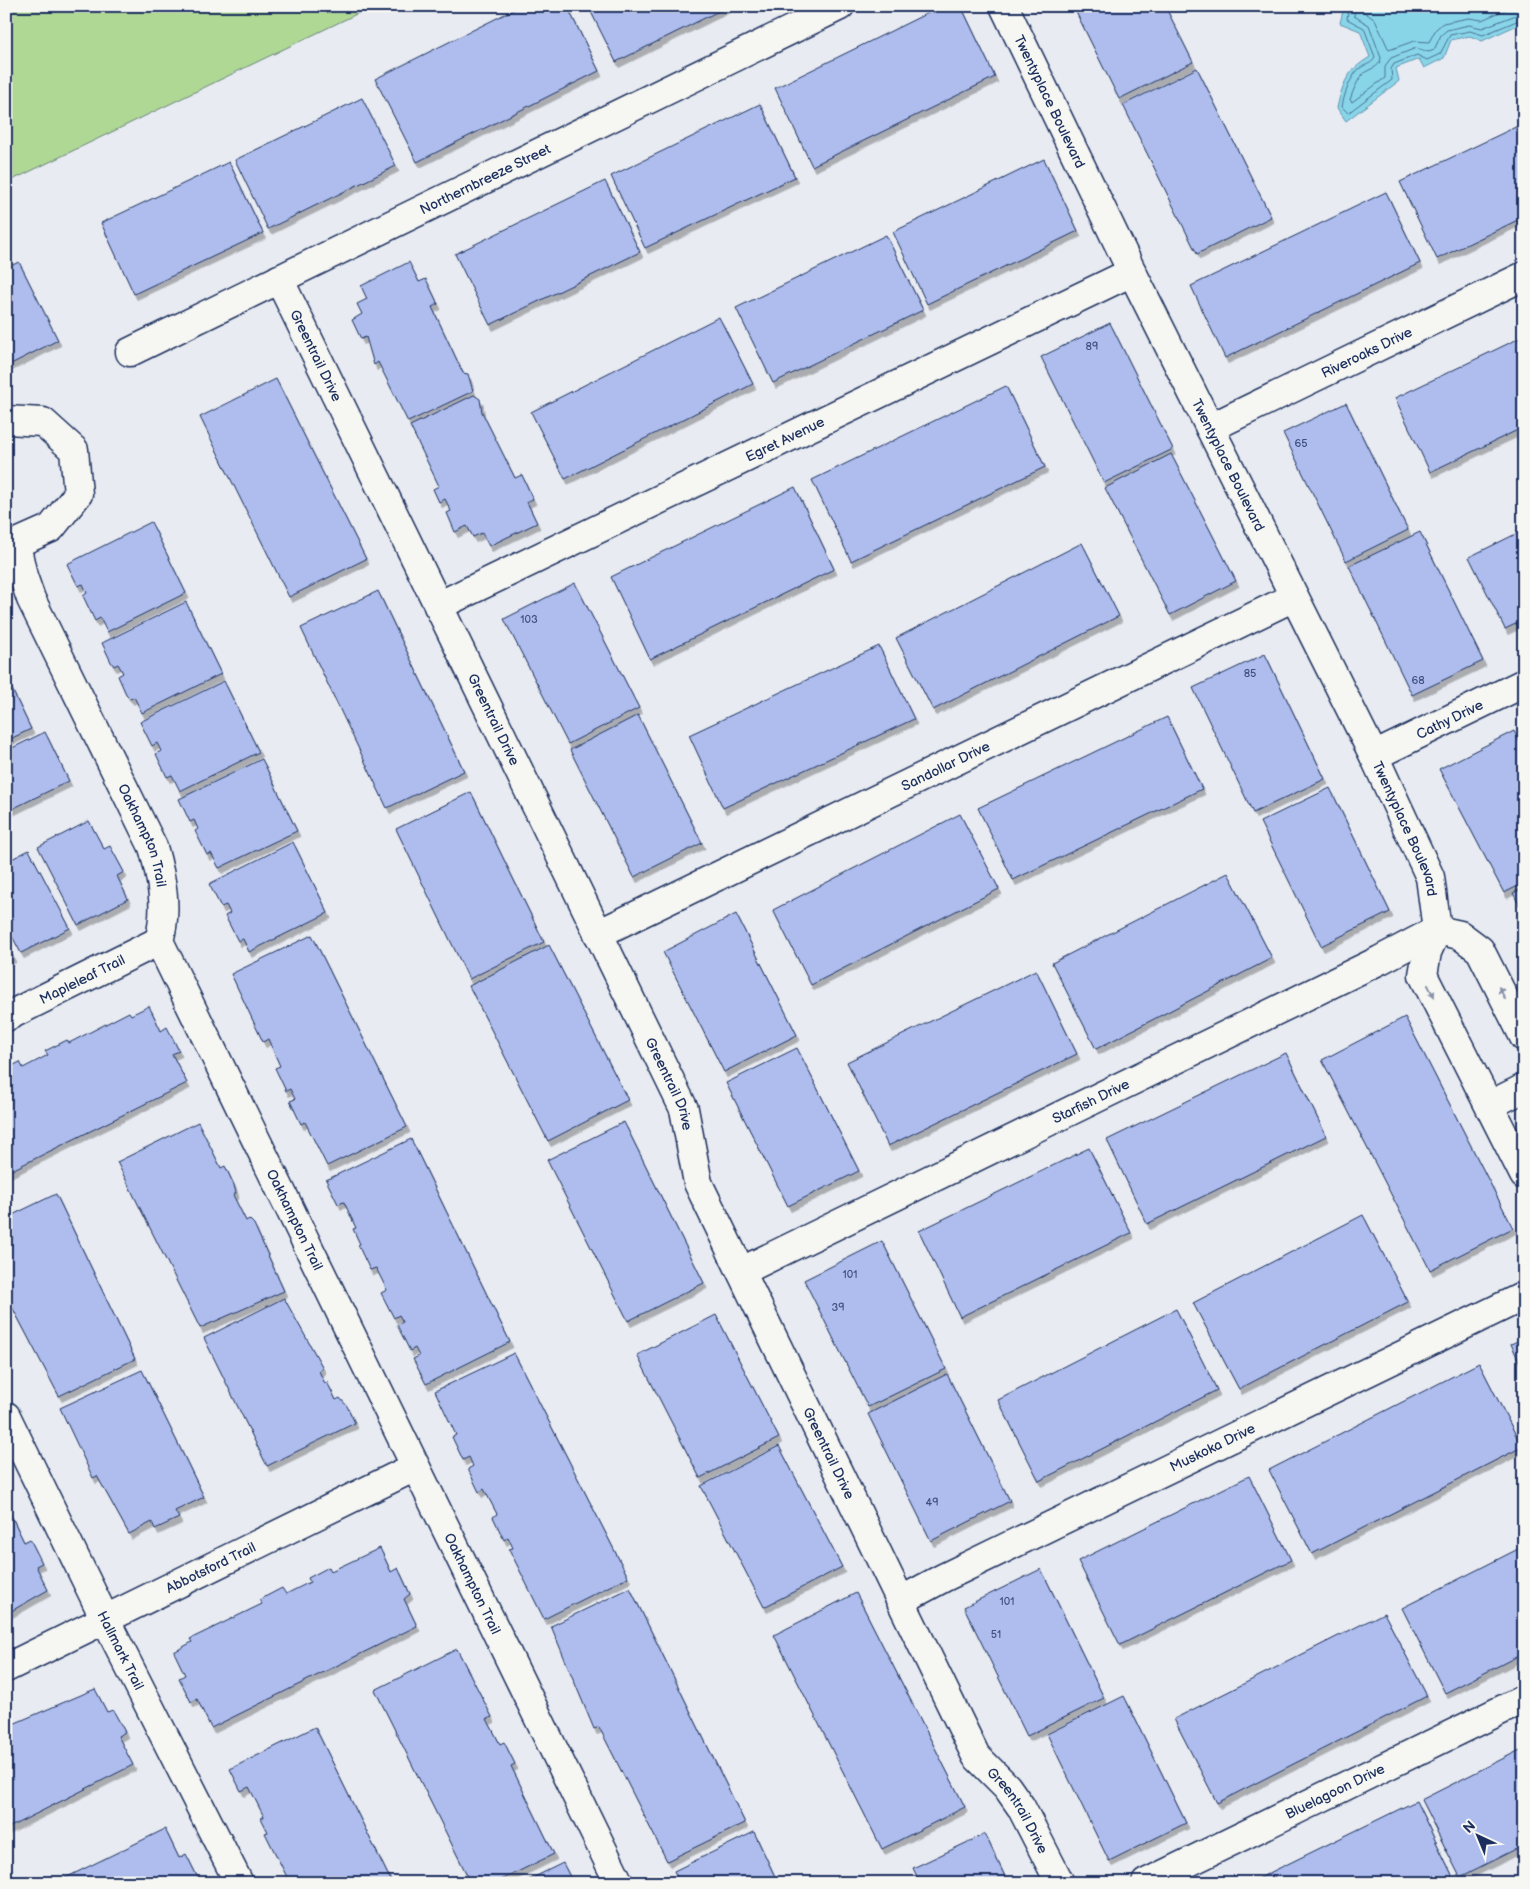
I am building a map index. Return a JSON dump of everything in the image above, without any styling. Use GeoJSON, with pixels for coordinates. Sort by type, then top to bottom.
{"type":"FeatureCollection","features":[{"type":"Feature","properties":{"kind":"street","name":"Northernbreeze Street"},"geometry":{"type":"LineString","coordinates":[[130,352],[840,6]]}},
{"type":"Feature","properties":{"kind":"street","name":"Twentyplace Boulevard"},"geometry":{"type":"LineString","coordinates":[[1004,6],[1132,272],[1374,756],[1430,877],[1437,930]]}},
{"type":"Feature","properties":{"kind":"street","name":"Egret Avenue"},"geometry":{"type":"LineString","coordinates":[[438,606],[1132,272]]}},
{"type":"Feature","properties":{"kind":"street","name":"Riveroaks Drive"},"geometry":{"type":"LineString","coordinates":[[1210,428],[1524,276]]}},
{"type":"Feature","properties":{"kind":"street","name":"Greentrail Drive"},"geometry":{"type":"LineString","coordinates":[[279,279],[684,1109],[698,1183],[902,1600],[976,1756],[1007,1787],[1021,1807],[1060,1883]]}},
{"type":"Feature","properties":{"kind":"street","name":"Oakhampton Trail"},"geometry":{"type":"LineString","coordinates":[[6,420],[43,422],[74,450],[78,494],[50,528],[11,546],[31,599],[153,847],[159,868],[164,903],[164,918],[159,941],[619,1883]]}},
{"type":"Feature","properties":{"kind":"street","name":"Sandollar Drive"},"geometry":{"type":"LineString","coordinates":[[598,934],[1294,598]]}},
{"type":"Feature","properties":{"kind":"street","name":"Cathy Drive"},"geometry":{"type":"LineString","coordinates":[[1374,756],[1524,683]]}},
{"type":"Feature","properties":{"kind":"street"},"geometry":{"type":"LineString","coordinates":[[1524,1037],[1480,950],[1460,935],[1437,930],[1426,952],[1423,974],[1524,1175]]}},
{"type":"Feature","properties":{"kind":"street","name":"Starfish Drive"},"geometry":{"type":"LineString","coordinates":[[742,1271],[1371,965],[1437,930]]}},
{"type":"Feature","properties":{"kind":"street","name":"Mapleleaf Trail"},"geometry":{"type":"LineString","coordinates":[[6,1017],[159,941]]}},
{"type":"Feature","properties":{"kind":"street"},"geometry":{"type":"LineString","coordinates":[[1490,1105],[1524,1088]]}},
{"type":"Feature","properties":{"kind":"street","name":"Muskoka Drive"},"geometry":{"type":"LineString","coordinates":[[902,1600],[952,1573],[1524,1296]]}},
{"type":"Feature","properties":{"kind":"street","name":"Hallmark Trail"},"geometry":{"type":"LineString","coordinates":[[6,1416],[105,1619],[240,1883]]}},
{"type":"Feature","properties":{"kind":"street","name":"Abbotsford Trail"},"geometry":{"type":"LineString","coordinates":[[6,1668],[415,1467]]}},
{"type":"Feature","properties":{"kind":"street","name":"Bluelagoon Drive"},"geometry":{"type":"LineString","coordinates":[[1146,1883],[1524,1699]]}},
{"type":"Feature","properties":{"kind":"green space"},"geometry":{"type":"Polygon","coordinates":[[[6,6],[373,6],[6,183],[6,6]]]}},
{"type":"Feature","properties":{"kind":"water"},"geometry":{"type":"Polygon","coordinates":[[[1524,6],[1524,22],[1482,41],[1470,36],[1451,40],[1444,58],[1424,68],[1419,59],[1396,68],[1399,81],[1346,121],[1337,108],[1341,91],[1351,72],[1370,57],[1360,31],[1340,23],[1344,7],[1524,6]]]}},
{"type":"Feature","properties":{"kind":"building"},"geometry":{"type":"Polygon","coordinates":[[[521,6],[567,6],[599,71],[417,162],[375,79],[521,6]]]}},
{"type":"Feature","properties":{"kind":"building"},"geometry":{"type":"Polygon","coordinates":[[[588,6],[729,6],[616,62],[588,6]]]}},
{"type":"Feature","properties":{"kind":"building"},"geometry":{"type":"Polygon","coordinates":[[[942,6],[961,6],[995,77],[812,166],[775,88],[942,6]]]}},
{"type":"Feature","properties":{"kind":"building"},"geometry":{"type":"Polygon","coordinates":[[[1073,6],[1165,6],[1193,62],[1119,99],[1073,6]]]}},
{"type":"Feature","properties":{"kind":"building"},"geometry":{"type":"Polygon","coordinates":[[[1197,68],[1271,217],[1197,254],[1123,105],[1197,68]]]}},
{"type":"Feature","properties":{"kind":"building"},"geometry":{"type":"Polygon","coordinates":[[[362,98],[396,166],[268,229],[235,160],[362,98]]]}},
{"type":"Feature","properties":{"kind":"building"},"geometry":{"type":"Polygon","coordinates":[[[760,104],[795,177],[645,248],[611,176],[760,104]]]}},
{"type":"Feature","properties":{"kind":"building"},"geometry":{"type":"Polygon","coordinates":[[[1524,123],[1524,217],[1437,259],[1400,182],[1524,123]]]}},
{"type":"Feature","properties":{"kind":"building"},"geometry":{"type":"Polygon","coordinates":[[[1044,159],[1078,231],[927,304],[893,232],[1044,159]]]}},
{"type":"Feature","properties":{"kind":"building"},"geometry":{"type":"Polygon","coordinates":[[[229,162],[263,233],[134,294],[101,223],[229,162]]]}},
{"type":"Feature","properties":{"kind":"building"},"geometry":{"type":"Polygon","coordinates":[[[605,181],[640,252],[490,325],[455,254],[605,181]]]}},
{"type":"Feature","properties":{"kind":"building"},"geometry":{"type":"Polygon","coordinates":[[[1386,192],[1420,263],[1225,358],[1191,286],[1386,192]]]}},
{"type":"Feature","properties":{"kind":"building"},"geometry":{"type":"Polygon","coordinates":[[[886,235],[923,310],[773,383],[736,308],[886,235]]]}},
{"type":"Feature","properties":{"kind":"building"},"geometry":{"type":"Polygon","coordinates":[[[19,262],[58,340],[9,365],[6,359],[6,268],[19,262]]]}},
{"type":"Feature","properties":{"kind":"building"},"geometry":{"type":"Polygon","coordinates":[[[409,262],[419,282],[426,279],[438,304],[432,307],[463,373],[468,374],[473,391],[408,422],[378,362],[374,365],[366,337],[361,339],[352,320],[362,314],[357,304],[367,299],[361,286],[409,262]]]}},
{"type":"Feature","properties":{"kind":"building"},"geometry":{"type":"Polygon","coordinates":[[[719,317],[753,384],[565,479],[531,412],[719,317]]]}},
{"type":"Feature","properties":{"kind":"building"},"geometry":{"type":"Polygon","coordinates":[[[1110,323],[1173,449],[1104,483],[1041,357],[1110,323]]]}},
{"type":"Feature","properties":{"kind":"building"},"geometry":{"type":"Polygon","coordinates":[[[1524,336],[1524,427],[1430,472],[1395,398],[1524,336]]]}},
{"type":"Feature","properties":{"kind":"building"},"geometry":{"type":"Polygon","coordinates":[[[276,379],[366,559],[289,597],[200,417],[276,379]]]}},
{"type":"Feature","properties":{"kind":"building"},"geometry":{"type":"Polygon","coordinates":[[[1006,386],[1045,467],[851,561],[812,480],[1006,386]]]}},
{"type":"Feature","properties":{"kind":"building"},"geometry":{"type":"Polygon","coordinates":[[[474,395],[480,399],[482,412],[515,478],[522,475],[533,499],[527,502],[537,523],[489,546],[482,533],[473,537],[467,526],[455,532],[447,513],[451,511],[445,499],[439,502],[433,489],[439,486],[410,426],[474,395]]]}},
{"type":"Feature","properties":{"kind":"building"},"geometry":{"type":"Polygon","coordinates":[[[1346,403],[1408,530],[1346,561],[1283,433],[1346,403]]]}},
{"type":"Feature","properties":{"kind":"building"},"geometry":{"type":"Polygon","coordinates":[[[1171,454],[1236,581],[1170,615],[1105,488],[1171,454]]]}},
{"type":"Feature","properties":{"kind":"building"},"geometry":{"type":"Polygon","coordinates":[[[795,487],[834,569],[650,659],[611,577],[795,487]]]}},
{"type":"Feature","properties":{"kind":"building"},"geometry":{"type":"Polygon","coordinates":[[[151,522],[186,593],[107,632],[100,618],[95,621],[83,596],[87,593],[83,584],[78,586],[67,564],[151,522]]]}},
{"type":"Feature","properties":{"kind":"building"},"geometry":{"type":"Polygon","coordinates":[[[1524,530],[1524,620],[1505,629],[1469,557],[1524,530]]]}},
{"type":"Feature","properties":{"kind":"building"},"geometry":{"type":"Polygon","coordinates":[[[1420,532],[1483,661],[1412,695],[1349,566],[1420,532]]]}},
{"type":"Feature","properties":{"kind":"building"},"geometry":{"type":"Polygon","coordinates":[[[1082,543],[1119,616],[933,710],[896,638],[1082,543]]]}},
{"type":"Feature","properties":{"kind":"building"},"geometry":{"type":"Polygon","coordinates":[[[575,583],[639,708],[568,744],[504,619],[575,583]]]}},
{"type":"Feature","properties":{"kind":"building"},"geometry":{"type":"Polygon","coordinates":[[[378,591],[464,771],[387,808],[301,628],[378,591]]]}},
{"type":"Feature","properties":{"kind":"building"},"geometry":{"type":"Polygon","coordinates":[[[186,602],[221,674],[142,713],[134,697],[131,699],[126,694],[118,676],[123,673],[118,664],[114,666],[111,662],[102,643],[186,602]]]}},
{"type":"Feature","properties":{"kind":"building"},"geometry":{"type":"Polygon","coordinates":[[[879,646],[914,719],[723,808],[689,735],[879,646]]]}},
{"type":"Feature","properties":{"kind":"building"},"geometry":{"type":"Polygon","coordinates":[[[1265,654],[1325,779],[1253,813],[1193,688],[1265,654]]]}},
{"type":"Feature","properties":{"kind":"building"},"geometry":{"type":"Polygon","coordinates":[[[6,680],[31,729],[6,741],[6,680]]]}},
{"type":"Feature","properties":{"kind":"building"},"geometry":{"type":"Polygon","coordinates":[[[224,681],[259,752],[180,791],[172,775],[167,777],[156,754],[161,751],[157,743],[152,746],[140,722],[224,681]]]}},
{"type":"Feature","properties":{"kind":"building"},"geometry":{"type":"Polygon","coordinates":[[[638,715],[702,843],[634,877],[570,750],[638,715]]]}},
{"type":"Feature","properties":{"kind":"building"},"geometry":{"type":"Polygon","coordinates":[[[1167,717],[1202,789],[1013,880],[978,808],[1167,717]]]}},
{"type":"Feature","properties":{"kind":"building"},"geometry":{"type":"Polygon","coordinates":[[[1514,731],[1524,750],[1524,883],[1504,893],[1439,769],[1514,731]]]}},
{"type":"Feature","properties":{"kind":"building"},"geometry":{"type":"Polygon","coordinates":[[[45,732],[69,781],[6,812],[6,751],[45,732]]]}},
{"type":"Feature","properties":{"kind":"building"},"geometry":{"type":"Polygon","coordinates":[[[262,759],[297,831],[219,868],[211,853],[207,855],[195,831],[198,829],[194,820],[190,822],[179,799],[262,759]]]}},
{"type":"Feature","properties":{"kind":"building"},"geometry":{"type":"Polygon","coordinates":[[[1330,788],[1390,912],[1321,946],[1260,822],[1330,788]]]}},
{"type":"Feature","properties":{"kind":"building"},"geometry":{"type":"Polygon","coordinates":[[[471,792],[544,942],[469,979],[396,829],[471,792]]]}},
{"type":"Feature","properties":{"kind":"building"},"geometry":{"type":"Polygon","coordinates":[[[960,814],[999,889],[811,985],[773,910],[960,814]]]}},
{"type":"Feature","properties":{"kind":"building"},"geometry":{"type":"Polygon","coordinates":[[[89,821],[104,849],[110,846],[124,872],[117,876],[128,899],[78,925],[38,847],[89,821]]]}},
{"type":"Feature","properties":{"kind":"building"},"geometry":{"type":"Polygon","coordinates":[[[293,842],[328,913],[249,952],[243,939],[238,941],[225,916],[230,913],[226,905],[221,907],[209,884],[293,842]]]}},
{"type":"Feature","properties":{"kind":"building"},"geometry":{"type":"Polygon","coordinates":[[[29,850],[70,928],[21,953],[6,925],[6,862],[29,850]]]}},
{"type":"Feature","properties":{"kind":"building"},"geometry":{"type":"Polygon","coordinates":[[[1228,873],[1272,958],[1096,1049],[1052,963],[1228,873]]]}},
{"type":"Feature","properties":{"kind":"building"},"geometry":{"type":"Polygon","coordinates":[[[1524,888],[1524,914],[1513,893],[1524,888]]]}},
{"type":"Feature","properties":{"kind":"building"},"geometry":{"type":"Polygon","coordinates":[[[736,914],[797,1035],[724,1072],[663,952],[736,914]]]}},
{"type":"Feature","properties":{"kind":"building"},"geometry":{"type":"Polygon","coordinates":[[[312,935],[407,1127],[327,1166],[305,1122],[301,1124],[290,1101],[295,1099],[290,1089],[286,1091],[275,1068],[280,1066],[268,1039],[263,1042],[231,974],[312,935]]]}},
{"type":"Feature","properties":{"kind":"building"},"geometry":{"type":"Polygon","coordinates":[[[6,942],[13,957],[6,960],[6,942]]]}},
{"type":"Feature","properties":{"kind":"building"},"geometry":{"type":"Polygon","coordinates":[[[549,945],[628,1100],[548,1141],[469,986],[549,945]]]}},
{"type":"Feature","properties":{"kind":"building"},"geometry":{"type":"Polygon","coordinates":[[[1036,970],[1077,1054],[888,1146],[847,1062],[1036,970]]]}},
{"type":"Feature","properties":{"kind":"building"},"geometry":{"type":"Polygon","coordinates":[[[149,1006],[161,1031],[167,1027],[179,1051],[172,1054],[187,1083],[6,1173],[6,1069],[20,1062],[23,1068],[48,1055],[45,1051],[67,1040],[69,1043],[129,1012],[131,1015],[149,1006]]]}},
{"type":"Feature","properties":{"kind":"building"},"geometry":{"type":"Polygon","coordinates":[[[1405,1017],[1513,1228],[1430,1270],[1322,1060],[1405,1017]]]}},
{"type":"Feature","properties":{"kind":"building"},"geometry":{"type":"Polygon","coordinates":[[[797,1048],[859,1171],[788,1206],[726,1083],[797,1048]]]}},
{"type":"Feature","properties":{"kind":"building"},"geometry":{"type":"Polygon","coordinates":[[[1286,1053],[1326,1136],[1147,1224],[1107,1140],[1286,1053]]]}},
{"type":"Feature","properties":{"kind":"building"},"geometry":{"type":"Polygon","coordinates":[[[198,1122],[221,1168],[225,1166],[234,1185],[236,1193],[233,1195],[246,1221],[249,1219],[254,1224],[284,1291],[200,1328],[117,1162],[198,1122]]]}},
{"type":"Feature","properties":{"kind":"building"},"geometry":{"type":"Polygon","coordinates":[[[624,1122],[704,1283],[628,1321],[547,1160],[624,1122]]]}},
{"type":"Feature","properties":{"kind":"building"},"geometry":{"type":"Polygon","coordinates":[[[411,1139],[510,1342],[426,1384],[413,1359],[419,1356],[415,1348],[410,1351],[397,1325],[403,1322],[399,1315],[394,1318],[381,1293],[387,1290],[376,1268],[370,1270],[358,1245],[360,1244],[353,1229],[356,1228],[344,1202],[338,1204],[326,1180],[411,1139]]]}},
{"type":"Feature","properties":{"kind":"building"},"geometry":{"type":"Polygon","coordinates":[[[1089,1148],[1131,1233],[960,1317],[919,1231],[1089,1148]]]}},
{"type":"Feature","properties":{"kind":"building"},"geometry":{"type":"Polygon","coordinates":[[[56,1194],[135,1359],[59,1396],[10,1303],[6,1303],[6,1218],[56,1194]]]}},
{"type":"Feature","properties":{"kind":"building"},"geometry":{"type":"Polygon","coordinates":[[[1363,1215],[1408,1302],[1239,1389],[1193,1303],[1363,1215]]]}},
{"type":"Feature","properties":{"kind":"building"},"geometry":{"type":"Polygon","coordinates":[[[882,1241],[946,1369],[868,1407],[804,1280],[882,1241]]]}},
{"type":"Feature","properties":{"kind":"building"},"geometry":{"type":"Polygon","coordinates":[[[284,1298],[323,1368],[319,1371],[325,1384],[327,1382],[336,1400],[340,1398],[347,1406],[355,1423],[267,1466],[204,1338],[284,1298]]]}},
{"type":"Feature","properties":{"kind":"building"},"geometry":{"type":"Polygon","coordinates":[[[1176,1309],[1217,1390],[1039,1481],[998,1400],[1176,1309]]]}},
{"type":"Feature","properties":{"kind":"building"},"geometry":{"type":"Polygon","coordinates":[[[716,1315],[779,1438],[700,1478],[637,1355],[716,1315]]]}},
{"type":"Feature","properties":{"kind":"building"},"geometry":{"type":"Polygon","coordinates":[[[1524,1338],[1524,1372],[1511,1344],[1524,1338]]]}},
{"type":"Feature","properties":{"kind":"building"},"geometry":{"type":"Polygon","coordinates":[[[514,1353],[628,1577],[544,1619],[509,1549],[513,1548],[508,1537],[504,1540],[493,1517],[497,1514],[484,1489],[479,1492],[468,1469],[473,1466],[469,1457],[463,1460],[452,1437],[456,1435],[435,1391],[514,1353]]]}},
{"type":"Feature","properties":{"kind":"building"},"geometry":{"type":"Polygon","coordinates":[[[1479,1363],[1522,1447],[1312,1554],[1269,1470],[1479,1363]]]}},
{"type":"Feature","properties":{"kind":"building"},"geometry":{"type":"Polygon","coordinates":[[[142,1370],[204,1497],[175,1511],[179,1518],[155,1529],[152,1522],[129,1534],[97,1476],[93,1478],[60,1408],[142,1370]]]}},
{"type":"Feature","properties":{"kind":"building"},"geometry":{"type":"Polygon","coordinates":[[[947,1374],[1010,1501],[931,1541],[868,1414],[947,1374]]]}},
{"type":"Feature","properties":{"kind":"building"},"geometry":{"type":"Polygon","coordinates":[[[779,1446],[842,1567],[764,1607],[701,1486],[779,1446]]]}},
{"type":"Feature","properties":{"kind":"building"},"geometry":{"type":"Polygon","coordinates":[[[1249,1476],[1291,1560],[1120,1645],[1078,1561],[1249,1476]]]}},
{"type":"Feature","properties":{"kind":"building"},"geometry":{"type":"Polygon","coordinates":[[[10,1513],[24,1542],[30,1539],[42,1563],[36,1566],[48,1590],[6,1614],[6,1515],[10,1513]]]}},
{"type":"Feature","properties":{"kind":"building"},"geometry":{"type":"Polygon","coordinates":[[[1524,1546],[1524,1653],[1445,1693],[1402,1608],[1524,1546]]]}},
{"type":"Feature","properties":{"kind":"building"},"geometry":{"type":"Polygon","coordinates":[[[380,1548],[391,1572],[398,1568],[410,1594],[404,1599],[417,1626],[211,1728],[197,1699],[191,1702],[179,1678],[185,1675],[174,1652],[192,1642],[190,1639],[262,1604],[259,1600],[282,1588],[286,1594],[310,1582],[308,1578],[329,1567],[331,1571],[380,1548]]]}},
{"type":"Feature","properties":{"kind":"building"},"geometry":{"type":"Polygon","coordinates":[[[1041,1569],[1104,1698],[1027,1736],[964,1607],[1041,1569]]]}},
{"type":"Feature","properties":{"kind":"building"},"geometry":{"type":"Polygon","coordinates":[[[630,1588],[745,1823],[667,1861],[599,1727],[594,1729],[551,1626],[630,1588]]]}},
{"type":"Feature","properties":{"kind":"building"},"geometry":{"type":"Polygon","coordinates":[[[856,1593],[965,1807],[882,1849],[774,1635],[856,1593]]]}},
{"type":"Feature","properties":{"kind":"building"},"geometry":{"type":"Polygon","coordinates":[[[1384,1613],[1427,1696],[1217,1803],[1174,1719],[1384,1613]]]}},
{"type":"Feature","properties":{"kind":"building"},"geometry":{"type":"Polygon","coordinates":[[[457,1649],[492,1717],[487,1719],[500,1744],[504,1742],[515,1764],[511,1766],[554,1854],[495,1883],[471,1883],[375,1690],[457,1649]]]}},
{"type":"Feature","properties":{"kind":"building"},"geometry":{"type":"Polygon","coordinates":[[[95,1689],[107,1712],[113,1710],[125,1732],[118,1736],[133,1765],[6,1829],[6,1727],[95,1689]]]}},
{"type":"Feature","properties":{"kind":"building"},"geometry":{"type":"Polygon","coordinates":[[[1124,1696],[1186,1823],[1109,1861],[1047,1734],[1124,1696]]]}},
{"type":"Feature","properties":{"kind":"building"},"geometry":{"type":"Polygon","coordinates":[[[315,1727],[392,1883],[285,1883],[283,1880],[287,1877],[265,1833],[268,1832],[261,1818],[264,1817],[249,1787],[241,1791],[230,1769],[315,1727]]]}},
{"type":"Feature","properties":{"kind":"building"},"geometry":{"type":"Polygon","coordinates":[[[1524,1748],[1524,1845],[1460,1877],[1421,1800],[1524,1748]]]}},
{"type":"Feature","properties":{"kind":"building"},"geometry":{"type":"Polygon","coordinates":[[[1416,1801],[1454,1879],[1448,1883],[1249,1883],[1416,1801]]]}},
{"type":"Feature","properties":{"kind":"building"},"geometry":{"type":"Polygon","coordinates":[[[165,1829],[179,1858],[186,1854],[198,1878],[192,1883],[55,1883],[165,1829]]]}},
{"type":"Feature","properties":{"kind":"building"},"geometry":{"type":"Polygon","coordinates":[[[754,1832],[778,1883],[680,1883],[674,1871],[754,1832]]]}},
{"type":"Feature","properties":{"kind":"building"},"geometry":{"type":"Polygon","coordinates":[[[985,1834],[1008,1883],[920,1883],[913,1868],[985,1834]]]}},
{"type":"Feature","properties":{"kind":"building"},"geometry":{"type":"Polygon","coordinates":[[[563,1863],[573,1883],[522,1883],[563,1863]]]}}]}
